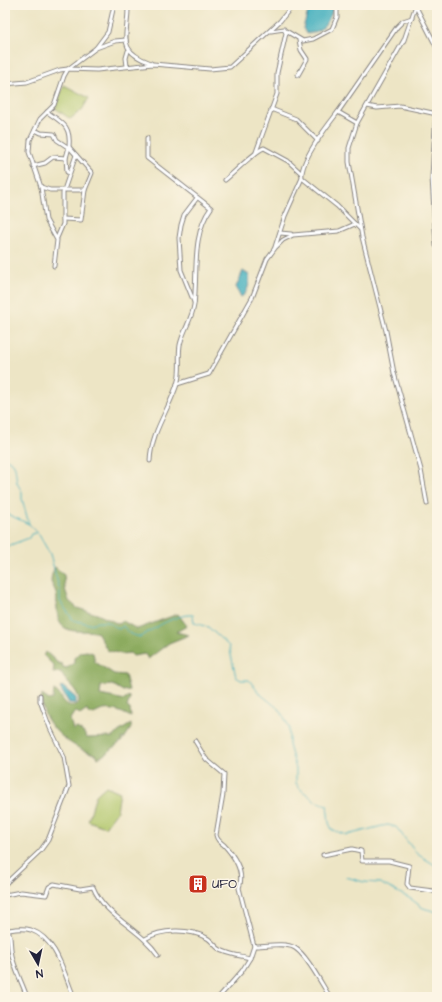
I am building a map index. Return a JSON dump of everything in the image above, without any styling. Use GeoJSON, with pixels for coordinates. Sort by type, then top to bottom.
{"type":"FeatureCollection","features":[{"type":"Feature","properties":{"kind":"main road"},"geometry":{"type":"LineString","coordinates":[[437,112],[433,176],[437,245]]}},
{"type":"Feature","properties":{"kind":"street"},"geometry":{"type":"LineString","coordinates":[[96,48],[108,32],[114,5]]}},
{"type":"Feature","properties":{"kind":"street"},"geometry":{"type":"LineString","coordinates":[[127,66],[126,58],[128,51],[126,40],[126,23],[128,5]]}},
{"type":"Feature","properties":{"kind":"street"},"geometry":{"type":"LineString","coordinates":[[5,84],[27,82],[60,70],[68,69],[97,70],[153,64],[210,69],[230,67],[269,31],[293,5]]}},
{"type":"Feature","properties":{"kind":"street"},"geometry":{"type":"LineString","coordinates":[[269,31],[278,29],[286,31],[299,40],[306,41],[332,29],[337,17],[337,5]]}},
{"type":"Feature","properties":{"kind":"street"},"geometry":{"type":"LineString","coordinates":[[416,5],[404,40],[358,123],[349,148],[349,162],[360,229],[386,331],[394,373],[421,470],[427,504]]}},
{"type":"Feature","properties":{"kind":"street"},"geometry":{"type":"LineString","coordinates":[[416,5],[437,48]]}},
{"type":"Feature","properties":{"kind":"street"},"geometry":{"type":"LineString","coordinates":[[275,248],[302,178],[307,158],[397,26],[403,21],[412,18]]}},
{"type":"Feature","properties":{"kind":"street"},"geometry":{"type":"LineString","coordinates":[[256,152],[278,89],[277,73],[286,31]]}},
{"type":"Feature","properties":{"kind":"street"},"geometry":{"type":"LineString","coordinates":[[54,266],[54,256],[58,248],[56,238],[46,220],[41,187],[29,152],[35,130],[40,119],[52,108],[57,99],[60,86],[68,69],[96,48],[109,43],[126,40]]}},
{"type":"Feature","properties":{"kind":"street"},"geometry":{"type":"LineString","coordinates":[[298,75],[307,59],[301,50],[299,40]]}},
{"type":"Feature","properties":{"kind":"street"},"geometry":{"type":"LineString","coordinates":[[128,51],[134,56],[153,64]]}},
{"type":"Feature","properties":{"kind":"street"},"geometry":{"type":"LineString","coordinates":[[367,106],[377,108],[400,106],[437,112]]}},
{"type":"Feature","properties":{"kind":"street"},"geometry":{"type":"LineString","coordinates":[[271,109],[296,119],[318,141]]}},
{"type":"Feature","properties":{"kind":"street"},"geometry":{"type":"LineString","coordinates":[[47,112],[67,128],[70,133],[69,147],[66,158],[67,172],[69,173]]}},
{"type":"Feature","properties":{"kind":"street"},"geometry":{"type":"LineString","coordinates":[[338,112],[358,123]]}},
{"type":"Feature","properties":{"kind":"street"},"geometry":{"type":"LineString","coordinates":[[35,130],[41,133],[54,134],[57,140],[69,147],[92,173],[85,190],[81,220],[63,219]]}},
{"type":"Feature","properties":{"kind":"street"},"geometry":{"type":"LineString","coordinates":[[147,138],[147,158],[158,164],[197,198],[211,208],[205,218],[197,250],[194,302],[192,313],[180,345],[179,372],[176,384],[156,430],[151,449],[150,461]]}},
{"type":"Feature","properties":{"kind":"street"},"geometry":{"type":"LineString","coordinates":[[225,180],[240,169],[256,152],[262,149],[267,149],[288,161],[302,174]]}},
{"type":"Feature","properties":{"kind":"street"},"geometry":{"type":"LineString","coordinates":[[56,238],[62,227],[64,190],[76,155]]}},
{"type":"Feature","properties":{"kind":"street"},"geometry":{"type":"LineString","coordinates":[[33,166],[45,163],[53,158],[66,158]]}},
{"type":"Feature","properties":{"kind":"street"},"geometry":{"type":"LineString","coordinates":[[302,178],[337,206],[360,229]]}},
{"type":"Feature","properties":{"kind":"street"},"geometry":{"type":"LineString","coordinates":[[41,187],[45,190],[85,190]]}},
{"type":"Feature","properties":{"kind":"street"},"geometry":{"type":"LineString","coordinates":[[194,302],[181,270],[179,238],[180,225],[184,216],[197,198]]}},
{"type":"Feature","properties":{"kind":"street"},"geometry":{"type":"LineString","coordinates":[[280,233],[293,234],[339,231],[355,224]]}},
{"type":"Feature","properties":{"kind":"street"},"geometry":{"type":"LineString","coordinates":[[176,384],[209,374],[252,298],[267,259],[283,240],[293,234]]}},
{"type":"Feature","properties":{"kind":"street"},"geometry":{"type":"LineString","coordinates":[[5,884],[40,851],[48,840],[69,786],[64,757],[46,717],[40,701],[40,695]]}},
{"type":"Feature","properties":{"kind":"street"},"geometry":{"type":"LineString","coordinates":[[195,741],[206,758],[224,774],[223,794],[216,835],[234,858],[241,872],[242,880],[239,888],[254,946],[250,958],[242,971],[219,997]]}},
{"type":"Feature","properties":{"kind":"street"},"geometry":{"type":"LineString","coordinates":[[323,855],[352,849],[361,851],[362,861],[389,861],[409,866],[407,884],[410,888],[434,891],[437,893]]}},
{"type":"Feature","properties":{"kind":"street"},"geometry":{"type":"LineString","coordinates":[[5,895],[21,892],[46,895],[49,887],[54,884],[80,889],[93,887],[96,895],[109,911],[151,943],[158,955]]}},
{"type":"Feature","properties":{"kind":"street"},"geometry":{"type":"LineString","coordinates":[[5,925],[9,930],[12,956],[27,997]]}},
{"type":"Feature","properties":{"kind":"street"},"geometry":{"type":"LineString","coordinates":[[9,930],[31,930],[44,937],[56,952],[74,997]]}},
{"type":"Feature","properties":{"kind":"street"},"geometry":{"type":"LineString","coordinates":[[144,939],[158,932],[179,931],[196,934],[208,938],[218,949],[224,952],[250,958]]}},
{"type":"Feature","properties":{"kind":"street"},"geometry":{"type":"LineString","coordinates":[[254,946],[284,946],[295,948],[310,964],[330,997]]}},
{"type":"Feature","properties":{"kind":"green space"},"geometry":{"type":"Polygon","coordinates":[[[64,85],[89,98],[82,110],[70,119],[55,108],[64,85]]]}},
{"type":"Feature","properties":{"kind":"green space"},"geometry":{"type":"Polygon","coordinates":[[[55,567],[64,575],[65,589],[69,601],[77,608],[97,614],[119,624],[123,621],[137,629],[178,614],[187,626],[176,632],[189,635],[169,643],[148,659],[145,654],[133,656],[130,653],[121,654],[107,650],[98,633],[69,630],[59,621],[56,593],[51,582],[55,567]]]}},
{"type":"Feature","properties":{"kind":"green space"},"geometry":{"type":"Polygon","coordinates":[[[87,651],[93,653],[95,662],[114,674],[125,675],[129,690],[123,691],[113,685],[101,686],[100,695],[125,700],[128,696],[130,698],[127,707],[130,709],[131,717],[112,710],[104,710],[94,714],[88,714],[87,710],[80,715],[77,712],[74,713],[70,719],[73,730],[77,728],[83,732],[87,738],[114,737],[118,732],[131,724],[131,728],[124,739],[122,738],[122,741],[98,758],[95,754],[76,747],[58,733],[45,715],[42,705],[42,695],[49,700],[53,699],[54,690],[70,706],[74,706],[79,702],[77,693],[61,672],[53,673],[54,666],[43,655],[46,652],[58,663],[62,664],[63,667],[67,668],[74,663],[74,658],[80,652],[87,651]]]}},
{"type":"Feature","properties":{"kind":"green space"},"geometry":{"type":"Polygon","coordinates":[[[106,786],[120,792],[117,811],[105,827],[88,821],[96,795],[106,786]]]}},
{"type":"Feature","properties":{"kind":"water"},"geometry":{"type":"Polygon","coordinates":[[[310,5],[334,5],[331,15],[325,25],[317,31],[306,33],[303,28],[310,5]]]}},
{"type":"Feature","properties":{"kind":"water"},"geometry":{"type":"Polygon","coordinates":[[[243,271],[249,275],[249,281],[247,290],[241,297],[236,287],[243,271]]]}},
{"type":"Feature","properties":{"kind":"water"},"geometry":{"type":"Polygon","coordinates":[[[62,686],[76,698],[76,703],[69,703],[60,688],[62,686]]]}},
{"type":"Feature","properties":{"kind":"waterway"},"geometry":{"type":"LineString","coordinates":[[5,458],[13,463],[15,467],[17,483],[22,492],[22,499],[29,524]]}},
{"type":"Feature","properties":{"kind":"waterway"},"geometry":{"type":"LineString","coordinates":[[5,513],[29,524],[38,533],[50,554],[60,591],[60,601],[73,620],[89,624],[107,622],[119,629],[123,626],[130,634],[140,637],[172,619],[186,615],[193,615],[194,623],[208,627],[229,646],[236,677],[241,680],[249,680],[259,693],[280,710],[289,727],[289,745],[296,769],[296,783],[299,788],[315,801],[327,805],[329,823],[332,830],[347,835],[388,825],[396,827],[417,854],[437,865]]}},
{"type":"Feature","properties":{"kind":"waterway"},"geometry":{"type":"LineString","coordinates":[[5,547],[29,538],[31,534],[36,533]]}},
{"type":"Feature","properties":{"kind":"waterway"},"geometry":{"type":"LineString","coordinates":[[346,877],[364,882],[380,883],[411,899],[423,908],[437,912]]}},
{"type":"Feature","properties":{"kind":"place","name":"UFO"},"geometry":{"type":"Point","coordinates":[198,884]}}]}
